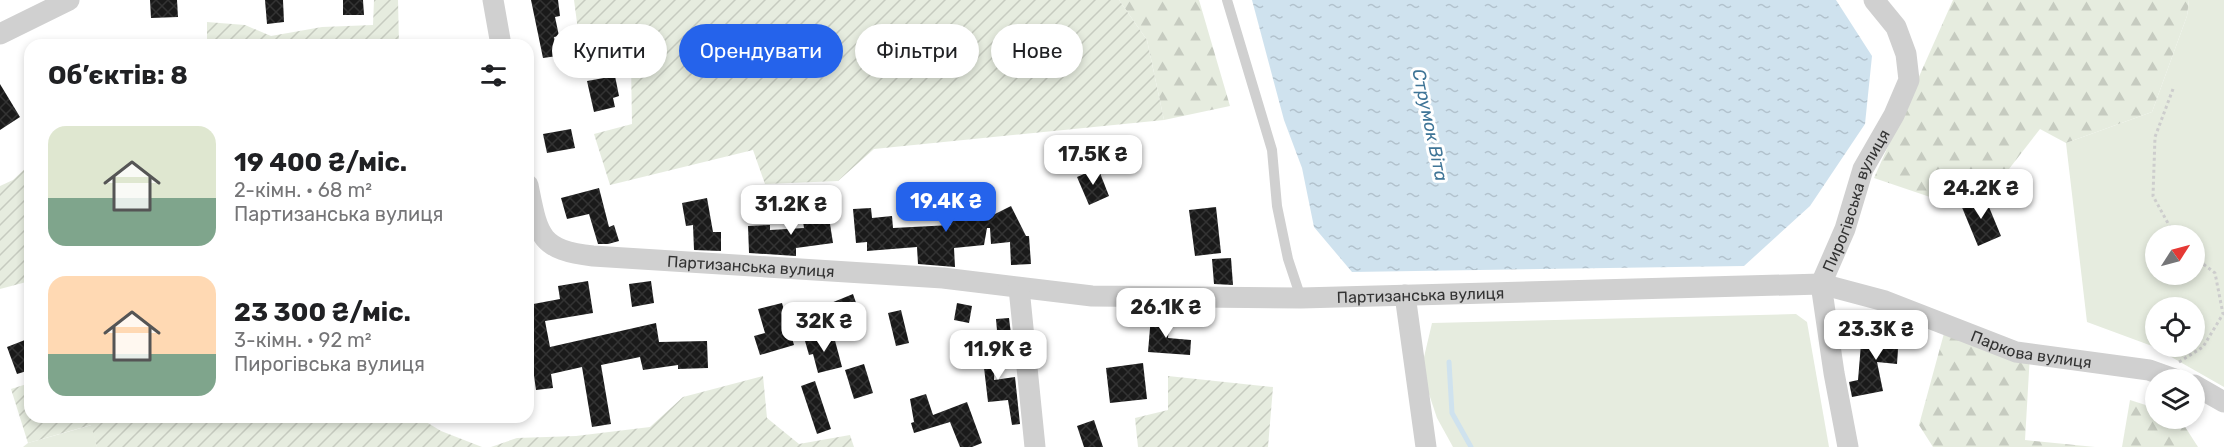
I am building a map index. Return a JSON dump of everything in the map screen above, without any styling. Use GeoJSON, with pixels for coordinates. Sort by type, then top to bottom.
{"type":"FeatureCollection","features":[{"type":"Feature","properties":{"kind":"street"},"geometry":{"type":"LineString","coordinates":[[0,34],[69,0]]}},
{"type":"Feature","properties":{"kind":"street"},"geometry":{"type":"LineString","coordinates":[[493,0],[500,39]]}},
{"type":"Feature","properties":{"kind":"street","name":"Пирогівська вулиця"},"geometry":{"type":"LineString","coordinates":[[1848,447],[1821,284],[1845,230],[1863,169],[1894,115],[1909,80],[1906,54],[1896,27],[1874,0]]}},
{"type":"Feature","properties":{"kind":"street","name":"Партизанська вулиця"},"geometry":{"type":"LineString","coordinates":[[534,214],[543,238],[554,248],[572,254],[726,266],[943,278],[1092,296],[1301,298],[1821,284]]}},
{"type":"Feature","properties":{"kind":"street","name":"Паркова вулиця"},"geometry":{"type":"LineString","coordinates":[[1821,284],[1885,301],[2016,352],[2145,371]]}},
{"type":"Feature","properties":{"kind":"street"},"geometry":{"type":"LineString","coordinates":[[1019,288],[1035,447]]}},
{"type":"Feature","properties":{"kind":"street"},"geometry":{"type":"LineString","coordinates":[[1405,296],[1426,447]]}},
{"type":"Feature","properties":{"kind":"street"},"geometry":{"type":"LineString","coordinates":[[2205,392],[2224,402]]}},
{"type":"Feature","properties":{"kind":"lane"},"geometry":{"type":"LineString","coordinates":[[1227,0],[1272,150],[1277,206],[1288,258],[1301,298]]}},
{"type":"Feature","properties":{"kind":"path"},"geometry":{"type":"LineString","coordinates":[[2169,225],[2153,196],[2155,137],[2173,89]]}},
{"type":"Feature","properties":{"kind":"path"},"geometry":{"type":"LineString","coordinates":[[2177,369],[2203,347],[2223,314],[2215,273],[2205,265]]}},
{"type":"Feature","properties":{"kind":"green space"},"geometry":{"type":"Polygon","coordinates":[[[374,0],[398,0],[399,39],[207,39],[207,22],[245,25],[271,36],[322,27],[373,25],[374,0]]]}},
{"type":"Feature","properties":{"kind":"green space"},"geometry":{"type":"Polygon","coordinates":[[[574,0],[1119,0],[1147,40],[1164,120],[874,149],[838,181],[765,184],[753,150],[610,185],[594,134],[632,124],[631,78],[667,78],[667,24],[577,24],[574,0]]]}},
{"type":"Feature","properties":{"kind":"green space"},"geometry":{"type":"Polygon","coordinates":[[[1119,0],[1199,0],[1230,106],[1164,120],[1147,40],[1119,0]]]}},
{"type":"Feature","properties":{"kind":"green space"},"geometry":{"type":"Polygon","coordinates":[[[1953,0],[2189,0],[2187,16],[2152,112],[2066,143],[2040,129],[2002,178],[1930,197],[1874,178],[1953,0]]]}},
{"type":"Feature","properties":{"kind":"green space"},"geometry":{"type":"Polygon","coordinates":[[[2189,0],[2224,0],[2224,387],[2205,376],[2205,369],[2192,369],[2171,357],[2205,357],[2205,297],[2145,297],[2145,343],[2087,322],[2066,143],[2152,112],[2187,16],[2189,0]]]}},
{"type":"Feature","properties":{"kind":"green space"},"geometry":{"type":"Polygon","coordinates":[[[24,170],[24,283],[0,289],[0,186],[13,180],[24,170]]]}},
{"type":"Feature","properties":{"kind":"green space"},"geometry":{"type":"Polygon","coordinates":[[[1796,314],[1807,322],[1829,447],[1453,447],[1437,418],[1421,370],[1432,323],[1796,314]]]}},
{"type":"Feature","properties":{"kind":"green space"},"geometry":{"type":"Polygon","coordinates":[[[1946,326],[2030,354],[2025,440],[2095,447],[1933,447],[1919,425],[1946,326]]]}},
{"type":"Feature","properties":{"kind":"green space"},"geometry":{"type":"Polygon","coordinates":[[[763,376],[767,418],[799,444],[850,435],[854,447],[491,447],[517,438],[576,436],[650,427],[683,397],[763,376]]]}},
{"type":"Feature","properties":{"kind":"green space"},"geometry":{"type":"Polygon","coordinates":[[[1168,376],[1273,387],[1268,447],[1138,447],[1135,418],[1168,410],[1168,376]]]}},
{"type":"Feature","properties":{"kind":"green space"},"geometry":{"type":"Polygon","coordinates":[[[24,385],[24,423],[428,423],[441,431],[482,447],[97,447],[91,425],[28,443],[11,389],[24,385]]]}},
{"type":"Feature","properties":{"kind":"green space"},"geometry":{"type":"Polygon","coordinates":[[[2130,400],[2145,405],[2145,429],[2186,429],[2198,447],[2122,447],[2130,400]]]}},
{"type":"Feature","properties":{"kind":"green space"},"geometry":{"type":"Polygon","coordinates":[[[92,425],[97,447],[23,447],[28,443],[92,425]]]}},
{"type":"Feature","properties":{"kind":"water"},"geometry":{"type":"Polygon","coordinates":[[[1252,0],[1836,0],[1872,56],[1865,124],[1810,206],[1744,266],[1352,272],[1314,227],[1302,168],[1284,120],[1252,0]]]}},
{"type":"Feature","properties":{"kind":"building"},"geometry":{"type":"Polygon","coordinates":[[[150,0],[177,0],[178,17],[151,18],[150,0]]]}},
{"type":"Feature","properties":{"kind":"building"},"geometry":{"type":"Polygon","coordinates":[[[265,0],[283,0],[284,22],[267,24],[265,0]]]}},
{"type":"Feature","properties":{"kind":"building"},"geometry":{"type":"Polygon","coordinates":[[[343,0],[363,0],[364,15],[343,15],[343,0]]]}},
{"type":"Feature","properties":{"kind":"building"},"geometry":{"type":"Polygon","coordinates":[[[531,0],[558,0],[560,16],[555,17],[556,24],[552,24],[552,57],[543,58],[531,0]]]}},
{"type":"Feature","properties":{"kind":"building"},"geometry":{"type":"Polygon","coordinates":[[[615,78],[619,96],[613,98],[615,107],[594,112],[587,81],[615,78]]]}},
{"type":"Feature","properties":{"kind":"building"},"geometry":{"type":"Polygon","coordinates":[[[0,84],[20,117],[0,130],[0,84]]]}},
{"type":"Feature","properties":{"kind":"building"},"geometry":{"type":"Polygon","coordinates":[[[571,129],[575,148],[547,153],[543,134],[571,129]]]}},
{"type":"Feature","properties":{"kind":"building"},"geometry":{"type":"Polygon","coordinates":[[[1098,168],[1109,196],[1089,205],[1077,177],[1098,168]]]}},
{"type":"Feature","properties":{"kind":"building"},"geometry":{"type":"Polygon","coordinates":[[[970,185],[981,215],[995,214],[1011,206],[1026,236],[1029,236],[1031,264],[1011,265],[1010,242],[991,244],[990,228],[987,228],[984,245],[954,248],[955,267],[918,264],[917,247],[867,251],[867,242],[856,243],[853,209],[871,208],[872,218],[892,216],[893,228],[951,225],[951,219],[959,218],[950,192],[970,185]]]}},
{"type":"Feature","properties":{"kind":"building"},"geometry":{"type":"Polygon","coordinates":[[[599,188],[609,227],[614,225],[619,241],[608,244],[598,244],[589,214],[567,219],[561,198],[599,188]]]}},
{"type":"Feature","properties":{"kind":"building"},"geometry":{"type":"Polygon","coordinates":[[[1984,195],[2001,236],[1978,246],[1961,205],[1984,195]]]}},
{"type":"Feature","properties":{"kind":"building"},"geometry":{"type":"Polygon","coordinates":[[[707,198],[713,232],[721,232],[721,251],[694,250],[693,225],[686,226],[682,203],[707,198]]]}},
{"type":"Feature","properties":{"kind":"building"},"geometry":{"type":"Polygon","coordinates":[[[1216,207],[1221,253],[1195,256],[1189,210],[1216,207]]]}},
{"type":"Feature","properties":{"kind":"building"},"geometry":{"type":"Polygon","coordinates":[[[828,211],[833,243],[796,248],[796,256],[749,253],[748,226],[770,225],[770,230],[804,228],[802,215],[828,211]]]}},
{"type":"Feature","properties":{"kind":"building"},"geometry":{"type":"Polygon","coordinates":[[[1231,258],[1233,285],[1214,284],[1212,259],[1231,258]]]}},
{"type":"Feature","properties":{"kind":"building"},"geometry":{"type":"Polygon","coordinates":[[[588,281],[593,313],[545,321],[550,347],[656,323],[659,342],[707,341],[708,368],[678,369],[678,365],[643,370],[640,357],[601,365],[611,424],[592,427],[582,367],[551,374],[553,388],[536,390],[534,304],[560,299],[558,286],[588,281]]]}},
{"type":"Feature","properties":{"kind":"building"},"geometry":{"type":"Polygon","coordinates":[[[651,281],[654,303],[632,307],[629,284],[651,281]]]}},
{"type":"Feature","properties":{"kind":"building"},"geometry":{"type":"Polygon","coordinates":[[[853,294],[865,329],[845,337],[831,303],[853,294]]]}},
{"type":"Feature","properties":{"kind":"building"},"geometry":{"type":"Polygon","coordinates":[[[782,303],[794,345],[760,355],[754,336],[765,333],[758,309],[782,303]]]}},
{"type":"Feature","properties":{"kind":"building"},"geometry":{"type":"Polygon","coordinates":[[[957,303],[972,306],[969,323],[954,320],[957,303]]]}},
{"type":"Feature","properties":{"kind":"building"},"geometry":{"type":"Polygon","coordinates":[[[901,310],[909,343],[896,346],[888,313],[901,310]]]}},
{"type":"Feature","properties":{"kind":"building"},"geometry":{"type":"Polygon","coordinates":[[[1151,316],[1170,317],[1168,338],[1191,340],[1190,355],[1148,352],[1151,316]]]}},
{"type":"Feature","properties":{"kind":"building"},"geometry":{"type":"Polygon","coordinates":[[[1888,317],[1900,320],[1897,364],[1877,362],[1883,391],[1852,397],[1849,382],[1858,380],[1861,344],[1885,346],[1888,317]]]}},
{"type":"Feature","properties":{"kind":"building"},"geometry":{"type":"Polygon","coordinates":[[[1009,318],[1012,342],[998,342],[996,319],[1009,318]]]}},
{"type":"Feature","properties":{"kind":"building"},"geometry":{"type":"Polygon","coordinates":[[[833,333],[842,367],[818,373],[813,354],[809,355],[805,341],[833,333]]]}},
{"type":"Feature","properties":{"kind":"building"},"geometry":{"type":"Polygon","coordinates":[[[24,340],[24,372],[17,374],[7,347],[24,340]]]}},
{"type":"Feature","properties":{"kind":"building"},"geometry":{"type":"Polygon","coordinates":[[[974,343],[995,344],[994,380],[1015,377],[1020,424],[1012,425],[1008,400],[988,402],[983,359],[973,359],[974,343]]]}},
{"type":"Feature","properties":{"kind":"building"},"geometry":{"type":"Polygon","coordinates":[[[1143,363],[1147,399],[1110,403],[1106,368],[1143,363]]]}},
{"type":"Feature","properties":{"kind":"building"},"geometry":{"type":"Polygon","coordinates":[[[864,364],[873,393],[854,399],[845,370],[864,364]]]}},
{"type":"Feature","properties":{"kind":"building"},"geometry":{"type":"Polygon","coordinates":[[[815,381],[831,429],[817,434],[801,386],[815,381]]]}},
{"type":"Feature","properties":{"kind":"building"},"geometry":{"type":"Polygon","coordinates":[[[926,394],[933,415],[967,402],[982,443],[972,447],[960,447],[950,422],[914,433],[911,423],[914,422],[910,399],[926,394]]]}},
{"type":"Feature","properties":{"kind":"building"},"geometry":{"type":"Polygon","coordinates":[[[1094,420],[1103,447],[1084,447],[1077,426],[1094,420]]]}},
{"type":"Feature","properties":{"kind":"waterway","name":"Струмок Віта"},"geometry":{"type":"LineString","coordinates":[[1449,362],[1452,413],[1471,447]]}}]}
